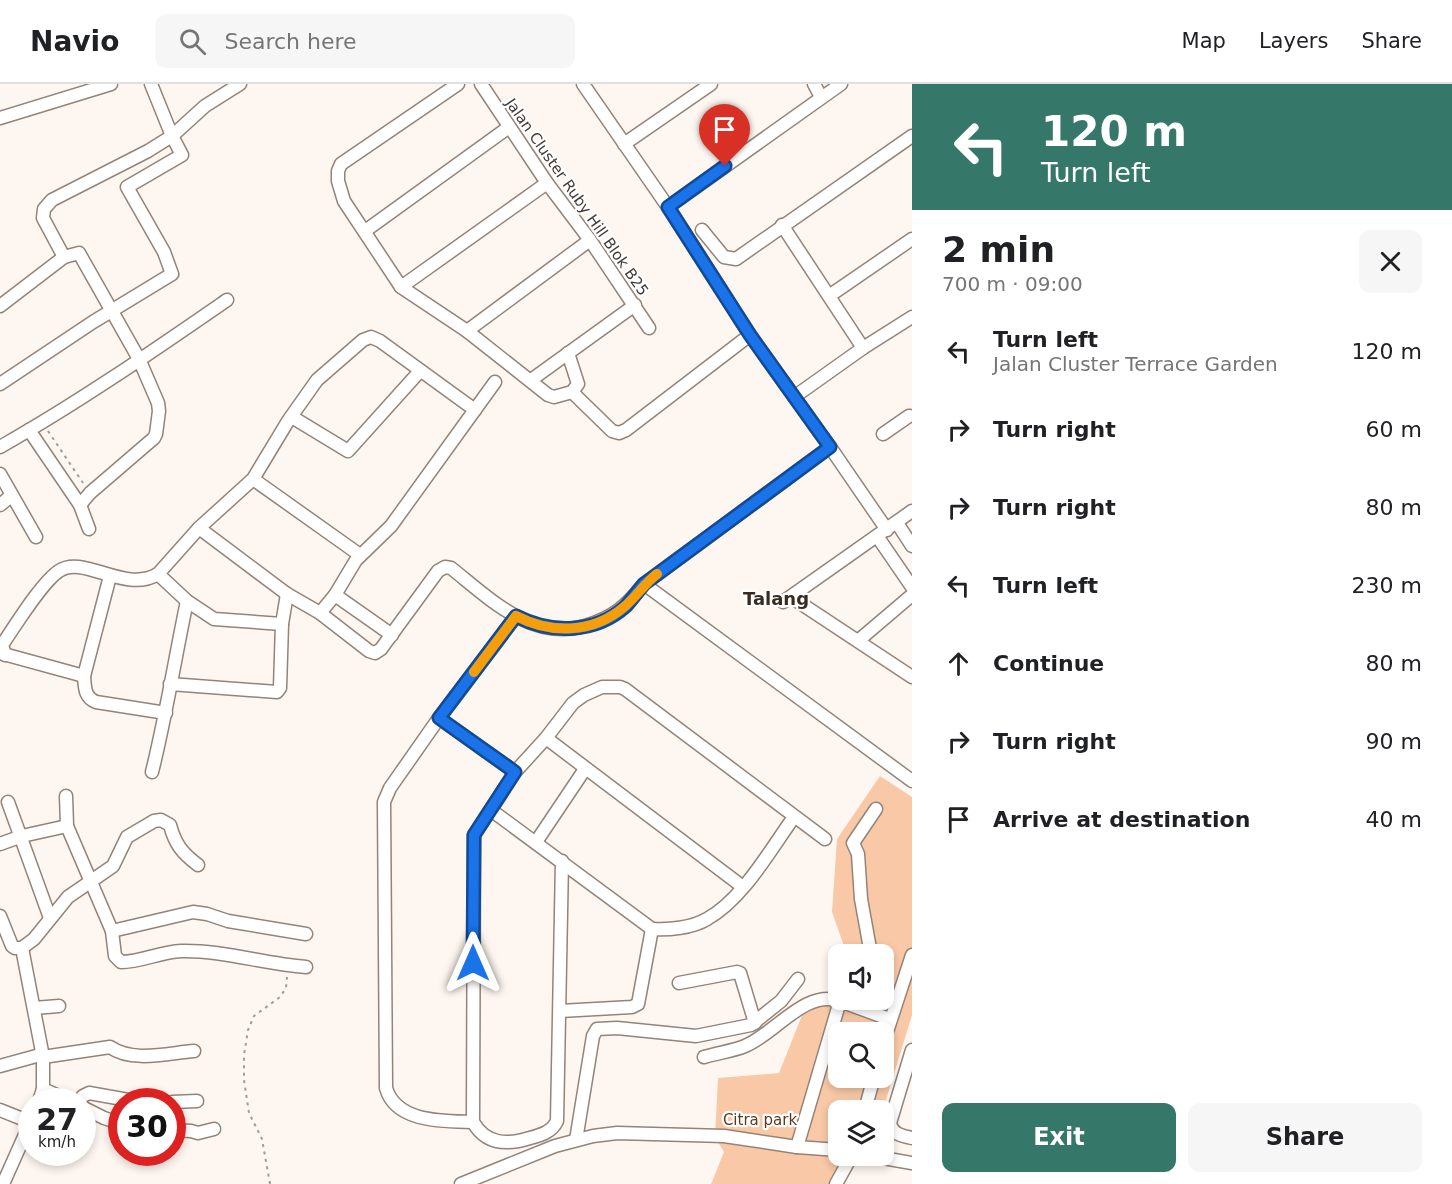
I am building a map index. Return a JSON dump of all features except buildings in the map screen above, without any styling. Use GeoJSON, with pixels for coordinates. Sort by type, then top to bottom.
{"type":"FeatureCollection","features":[{"type":"Feature","properties":{"kind":"street"},"geometry":{"type":"LineString","coordinates":[[0,118],[111,84]]}},
{"type":"Feature","properties":{"kind":"street"},"geometry":{"type":"LineString","coordinates":[[0,384],[172,274],[164,252],[127,187],[182,155],[151,84]]}},
{"type":"Feature","properties":{"kind":"street"},"geometry":{"type":"LineString","coordinates":[[64,257],[43,218],[44,209],[51,200],[148,151],[172,136],[205,106],[240,84]]}},
{"type":"Feature","properties":{"kind":"street"},"geometry":{"type":"LineString","coordinates":[[458,84],[341,164],[338,181],[344,201],[401,287],[467,331],[554,397],[572,392],[578,381],[568,353]]}},
{"type":"Feature","properties":{"kind":"street","name":"Jalan Cluster Ruby Hill Blok B25"},"geometry":{"type":"LineString","coordinates":[[481,84],[649,328]]}},
{"type":"Feature","properties":{"kind":"street"},"geometry":{"type":"LineString","coordinates":[[624,144],[711,84]]}},
{"type":"Feature","properties":{"kind":"street"},"geometry":{"type":"LineString","coordinates":[[814,84],[821,97]]}},
{"type":"Feature","properties":{"kind":"street"},"geometry":{"type":"LineString","coordinates":[[668,207],[841,84]]}},
{"type":"Feature","properties":{"kind":"street"},"geometry":{"type":"LineString","coordinates":[[589,86],[624,144],[668,207],[750,335],[887,530],[912,587]]}},
{"type":"Feature","properties":{"kind":"street"},"geometry":{"type":"LineString","coordinates":[[364,231],[509,127]]}},
{"type":"Feature","properties":{"kind":"street"},"geometry":{"type":"LineString","coordinates":[[702,230],[724,257],[736,259],[912,136]]}},
{"type":"Feature","properties":{"kind":"street"},"geometry":{"type":"LineString","coordinates":[[401,287],[547,183]]}},
{"type":"Feature","properties":{"kind":"street"},"geometry":{"type":"LineString","coordinates":[[782,225],[863,348]]}},
{"type":"Feature","properties":{"kind":"street"},"geometry":{"type":"LineString","coordinates":[[829,296],[912,239]]}},
{"type":"Feature","properties":{"kind":"street"},"geometry":{"type":"LineString","coordinates":[[467,331],[590,240]]}},
{"type":"Feature","properties":{"kind":"street"},"geometry":{"type":"LineString","coordinates":[[0,306],[64,257],[75,253],[81,254],[139,359],[159,407],[155,436],[90,493],[80,505]]}},
{"type":"Feature","properties":{"kind":"street"},"geometry":{"type":"LineString","coordinates":[[0,447],[42,422],[227,300]]}},
{"type":"Feature","properties":{"kind":"street"},"geometry":{"type":"LineString","coordinates":[[531,380],[635,305]]}},
{"type":"Feature","properties":{"kind":"street"},"geometry":{"type":"LineString","coordinates":[[794,397],[863,348],[912,317]]}},
{"type":"Feature","properties":{"kind":"street"},"geometry":{"type":"LineString","coordinates":[[572,392],[612,431],[619,433],[750,335]]}},
{"type":"Feature","properties":{"kind":"street"},"geometry":{"type":"LineString","coordinates":[[84,676],[2,651],[46,583],[60,569],[72,566],[137,581],[149,579],[158,574],[199,528],[253,479],[317,380],[363,340],[371,337],[380,341],[475,410]]}},
{"type":"Feature","properties":{"kind":"street"},"geometry":{"type":"LineString","coordinates":[[292,417],[349,451],[420,371]]}},
{"type":"Feature","properties":{"kind":"street"},"geometry":{"type":"LineString","coordinates":[[320,613],[335,595],[360,555],[392,526],[495,382]]}},
{"type":"Feature","properties":{"kind":"street"},"geometry":{"type":"LineString","coordinates":[[883,434],[911,416]]}},
{"type":"Feature","properties":{"kind":"street"},"geometry":{"type":"LineString","coordinates":[[29,430],[80,505],[89,529]]}},
{"type":"Feature","properties":{"kind":"street"},"geometry":{"type":"LineString","coordinates":[[199,528],[287,594],[320,613],[373,653],[379,651],[438,572],[445,567],[451,568],[500,606],[533,625],[550,629],[572,629],[615,614],[644,584],[830,447]]}},
{"type":"Feature","properties":{"kind":"street"},"geometry":{"type":"LineString","coordinates":[[0,474],[36,537]]}},
{"type":"Feature","properties":{"kind":"street"},"geometry":{"type":"LineString","coordinates":[[253,479],[360,555]]}},
{"type":"Feature","properties":{"kind":"street"},"geometry":{"type":"LineString","coordinates":[[0,505],[11,496]]}},
{"type":"Feature","properties":{"kind":"street"},"geometry":{"type":"LineString","coordinates":[[912,512],[787,600],[859,640],[912,677]]}},
{"type":"Feature","properties":{"kind":"street"},"geometry":{"type":"LineString","coordinates":[[887,530],[912,546]]}},
{"type":"Feature","properties":{"kind":"street"},"geometry":{"type":"LineString","coordinates":[[158,574],[187,601],[219,621],[282,624]]}},
{"type":"Feature","properties":{"kind":"street"},"geometry":{"type":"LineString","coordinates":[[110,576],[84,676],[85,692],[92,701],[166,713]]}},
{"type":"Feature","properties":{"kind":"street"},"geometry":{"type":"LineString","coordinates":[[644,584],[912,781]]}},
{"type":"Feature","properties":{"kind":"street"},"geometry":{"type":"LineString","coordinates":[[170,684],[275,693],[280,688],[282,624],[287,594]]}},
{"type":"Feature","properties":{"kind":"street"},"geometry":{"type":"LineString","coordinates":[[335,595],[392,635]]}},
{"type":"Feature","properties":{"kind":"street"},"geometry":{"type":"LineString","coordinates":[[859,640],[912,595]]}},
{"type":"Feature","properties":{"kind":"street"},"geometry":{"type":"LineString","coordinates":[[152,772],[166,713],[187,601]]}},
{"type":"Feature","properties":{"kind":"street"},"geometry":{"type":"LineString","coordinates":[[473,1122],[429,1118],[408,1113],[393,1102],[386,1088],[384,802],[390,788],[439,718],[516,616]]}},
{"type":"Feature","properties":{"kind":"street"},"geometry":{"type":"LineString","coordinates":[[562,861],[557,1121],[554,1127],[543,1134],[515,1143],[502,1143],[484,1136],[473,1122],[473,838],[515,772],[578,698],[602,687],[620,687],[825,839]]}},
{"type":"Feature","properties":{"kind":"street"},"geometry":{"type":"LineString","coordinates":[[439,718],[515,772]]}},
{"type":"Feature","properties":{"kind":"street"},"geometry":{"type":"LineString","coordinates":[[546,738],[743,886]]}},
{"type":"Feature","properties":{"kind":"street"},"geometry":{"type":"LineString","coordinates":[[536,842],[585,769]]}},
{"type":"Feature","properties":{"kind":"street"},"geometry":{"type":"LineString","coordinates":[[66,796],[67,826],[112,931],[115,956],[121,962],[178,951],[219,953],[306,966]]}},
{"type":"Feature","properties":{"kind":"street"},"geometry":{"type":"LineString","coordinates":[[8,802],[50,918]]}},
{"type":"Feature","properties":{"kind":"street"},"geometry":{"type":"LineString","coordinates":[[869,944],[861,899],[858,854],[853,843],[876,809]]}},
{"type":"Feature","properties":{"kind":"street"},"geometry":{"type":"LineString","coordinates":[[491,810],[652,929],[690,926],[706,920],[729,903],[794,817]]}},
{"type":"Feature","properties":{"kind":"street"},"geometry":{"type":"LineString","coordinates":[[1,924],[12,946],[22,948],[34,939],[68,897],[113,866],[127,837],[154,821],[161,820],[170,825],[175,842],[198,865]]}},
{"type":"Feature","properties":{"kind":"street"},"geometry":{"type":"LineString","coordinates":[[0,844],[22,836],[67,826]]}},
{"type":"Feature","properties":{"kind":"street"},"geometry":{"type":"LineString","coordinates":[[112,931],[193,912],[228,921],[306,934]]}},
{"type":"Feature","properties":{"kind":"street"},"geometry":{"type":"LineString","coordinates":[[560,1011],[638,1004],[652,929]]}},
{"type":"Feature","properties":{"kind":"street"},"geometry":{"type":"LineString","coordinates":[[22,948],[43,1057],[43,1088]]}},
{"type":"Feature","properties":{"kind":"street"},"geometry":{"type":"LineString","coordinates":[[888,1022],[912,954]]}},
{"type":"Feature","properties":{"kind":"street"},"geometry":{"type":"LineString","coordinates":[[679,983],[740,973],[755,1023]]}},
{"type":"Feature","properties":{"kind":"street"},"geometry":{"type":"LineString","coordinates":[[576,1140],[593,1036],[597,1029],[617,1028],[696,1036],[725,1031],[755,1023],[782,1001],[798,980]]}},
{"type":"Feature","properties":{"kind":"street"},"geometry":{"type":"LineString","coordinates":[[704,1057],[746,1046],[814,1000],[828,998]]}},
{"type":"Feature","properties":{"kind":"street"},"geometry":{"type":"LineString","coordinates":[[34,1008],[59,1006]]}},
{"type":"Feature","properties":{"kind":"street"},"geometry":{"type":"LineString","coordinates":[[797,1147],[838,1010]]}},
{"type":"Feature","properties":{"kind":"street"},"geometry":{"type":"LineString","coordinates":[[872,1010],[889,1019]]}},
{"type":"Feature","properties":{"kind":"street"},"geometry":{"type":"LineString","coordinates":[[0,1066],[40,1055],[43,1057],[110,1047],[120,1054],[147,1056],[194,1051]]}},
{"type":"Feature","properties":{"kind":"street"},"geometry":{"type":"LineString","coordinates":[[912,1050],[890,1123],[897,1134],[912,1138]]}},
{"type":"Feature","properties":{"kind":"street"},"geometry":{"type":"LineString","coordinates":[[186,1101],[197,1101]]}},
{"type":"Feature","properties":{"kind":"street"},"geometry":{"type":"LineString","coordinates":[[0,1110],[18,1116]]}},
{"type":"Feature","properties":{"kind":"street"},"geometry":{"type":"LineString","coordinates":[[186,1131],[199,1133],[214,1129]]}},
{"type":"Feature","properties":{"kind":"street"},"geometry":{"type":"LineString","coordinates":[[461,1184],[555,1146],[617,1133],[724,1136],[828,1149]]}},
{"type":"Feature","properties":{"kind":"street"},"geometry":{"type":"LineString","coordinates":[[3,1184],[5,1164],[18,1142]]}},
{"type":"Feature","properties":{"kind":"street"},"geometry":{"type":"LineString","coordinates":[[894,1160],[912,1163]]}},
{"type":"Feature","properties":{"kind":"street"},"geometry":{"type":"LineString","coordinates":[[837,1184],[846,1166]]}},
{"type":"Feature","properties":{"kind":"path"},"geometry":{"type":"LineString","coordinates":[[42,422],[90,493]]}},
{"type":"Feature","properties":{"kind":"path"},"geometry":{"type":"LineString","coordinates":[[270,1184],[262,1139],[249,1113],[244,1080],[244,1055],[248,1030],[254,1016],[280,997],[286,988],[288,981],[282,964]]}},
{"type":"Feature","properties":{"kind":"green space","name":"Citra park"},"geometry":{"type":"Polygon","coordinates":[[[880,776],[912,797],[912,1015],[894,1074],[894,1022],[828,1022],[828,1088],[890,1088],[886,1100],[828,1100],[828,1166],[848,1166],[837,1184],[711,1184],[724,1152],[715,1137],[718,1078],[779,1073],[809,998],[828,998],[828,1010],[894,1010],[894,944],[843,944],[832,912],[837,839],[880,776]]]}},
{"type":"Feature","properties":{"kind":"slow traffic"},"geometry":{"type":"LineString","coordinates":[[474,672],[516,616],[533,625],[550,629],[572,629],[584,626],[615,614],[657,574]]}},
{"type":"Feature","properties":{"kind":"district","name":"Talang"},"geometry":{"type":"Point","coordinates":[776,598]}},
{"type":"Feature","properties":{"kind":"route"},"geometry":{"type":"LineString","coordinates":[[473,963],[474,835],[515,772],[439,718],[516,616],[533,625],[550,629],[572,629],[606,619],[626,605],[644,584],[830,447],[750,335],[668,207],[725,166]]}}]}
